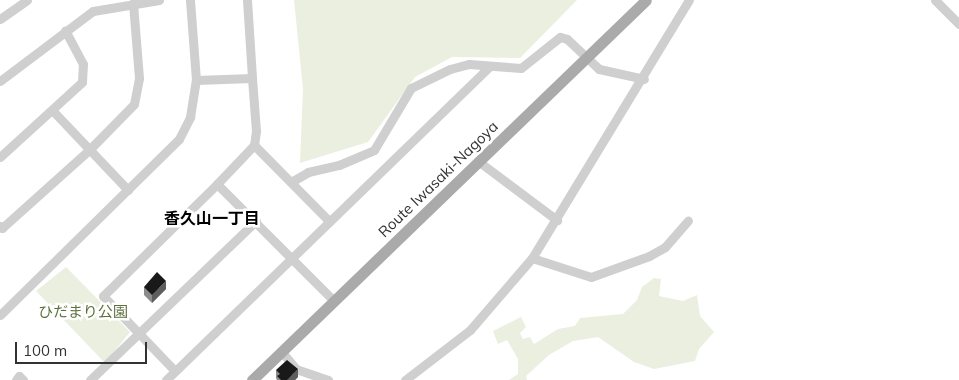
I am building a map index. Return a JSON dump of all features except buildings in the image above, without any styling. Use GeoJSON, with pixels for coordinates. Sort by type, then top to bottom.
{"type":"FeatureCollection","features":[{"type":"Feature","properties":{"kind":"main road","name":"Route Iwasaki-Nagoya"},"geometry":{"type":"LineString","coordinates":[[252,380],[646,0]]}},
{"type":"Feature","properties":{"kind":"street"},"geometry":{"type":"LineString","coordinates":[[0,19],[27,0]]}},
{"type":"Feature","properties":{"kind":"street"},"geometry":{"type":"LineString","coordinates":[[0,81],[65,30],[99,8],[159,0]]}},
{"type":"Feature","properties":{"kind":"street"},"geometry":{"type":"LineString","coordinates":[[0,315],[179,139],[190,117],[196,80],[190,0]]}},
{"type":"Feature","properties":{"kind":"street"},"geometry":{"type":"LineString","coordinates":[[175,371],[103,296],[254,145],[256,131],[247,0]]}},
{"type":"Feature","properties":{"kind":"street"},"geometry":{"type":"LineString","coordinates":[[405,380],[470,330],[532,258],[644,79],[689,0]]}},
{"type":"Feature","properties":{"kind":"street"},"geometry":{"type":"LineString","coordinates":[[935,0],[959,24]]}},
{"type":"Feature","properties":{"kind":"street"},"geometry":{"type":"LineString","coordinates":[[0,226],[2,228],[90,150],[126,114],[136,98],[139,78],[133,3]]}},
{"type":"Feature","properties":{"kind":"street"},"geometry":{"type":"LineString","coordinates":[[0,157],[80,86],[84,69],[65,30]]}},
{"type":"Feature","properties":{"kind":"street"},"geometry":{"type":"LineString","coordinates":[[291,182],[308,172],[340,165],[374,150],[411,88],[419,82],[469,64],[524,67],[560,37],[567,38],[586,58],[603,71],[644,79]]}},
{"type":"Feature","properties":{"kind":"street"},"geometry":{"type":"LineString","coordinates":[[166,380],[490,66]]}},
{"type":"Feature","properties":{"kind":"street"},"geometry":{"type":"LineString","coordinates":[[196,80],[252,78]]}},
{"type":"Feature","properties":{"kind":"street"},"geometry":{"type":"LineString","coordinates":[[53,111],[128,190]]}},
{"type":"Feature","properties":{"kind":"street"},"geometry":{"type":"LineString","coordinates":[[254,145],[329,221]]}},
{"type":"Feature","properties":{"kind":"street"},"geometry":{"type":"LineString","coordinates":[[478,161],[557,220]]}},
{"type":"Feature","properties":{"kind":"street"},"geometry":{"type":"LineString","coordinates":[[217,184],[334,300]]}},
{"type":"Feature","properties":{"kind":"street"},"geometry":{"type":"LineString","coordinates":[[90,380],[256,221]]}},
{"type":"Feature","properties":{"kind":"street"},"geometry":{"type":"LineString","coordinates":[[532,258],[591,277],[649,256],[664,247],[688,221]]}},
{"type":"Feature","properties":{"kind":"street"},"geometry":{"type":"LineString","coordinates":[[281,351],[304,376],[328,380]]}},
{"type":"Feature","properties":{"kind":"street"},"geometry":{"type":"LineString","coordinates":[[16,380],[19,376],[23,380]]}},
{"type":"Feature","properties":{"kind":"green space"},"geometry":{"type":"Polygon","coordinates":[[[294,0],[577,0],[520,58],[452,57],[415,77],[368,142],[300,163],[303,89],[294,0]]]}},
{"type":"Feature","properties":{"kind":"green space","name":"ひだまり公園"},"geometry":{"type":"Polygon","coordinates":[[[66,267],[130,332],[105,363],[36,291],[66,267]]]}},
{"type":"Feature","properties":{"kind":"green space"},"geometry":{"type":"Polygon","coordinates":[[[654,278],[661,279],[659,296],[683,301],[697,295],[700,316],[714,332],[699,349],[695,361],[654,369],[634,362],[598,337],[573,341],[549,355],[526,376],[527,380],[509,380],[518,374],[518,359],[507,340],[498,344],[493,331],[521,317],[526,327],[520,333],[523,339],[530,337],[534,344],[558,329],[575,326],[580,318],[623,314],[637,300],[642,287],[654,278]]]}},
{"type":"Feature","properties":{"kind":"district","name":"香久山一丁目"},"geometry":{"type":"Point","coordinates":[212,218]}}]}
